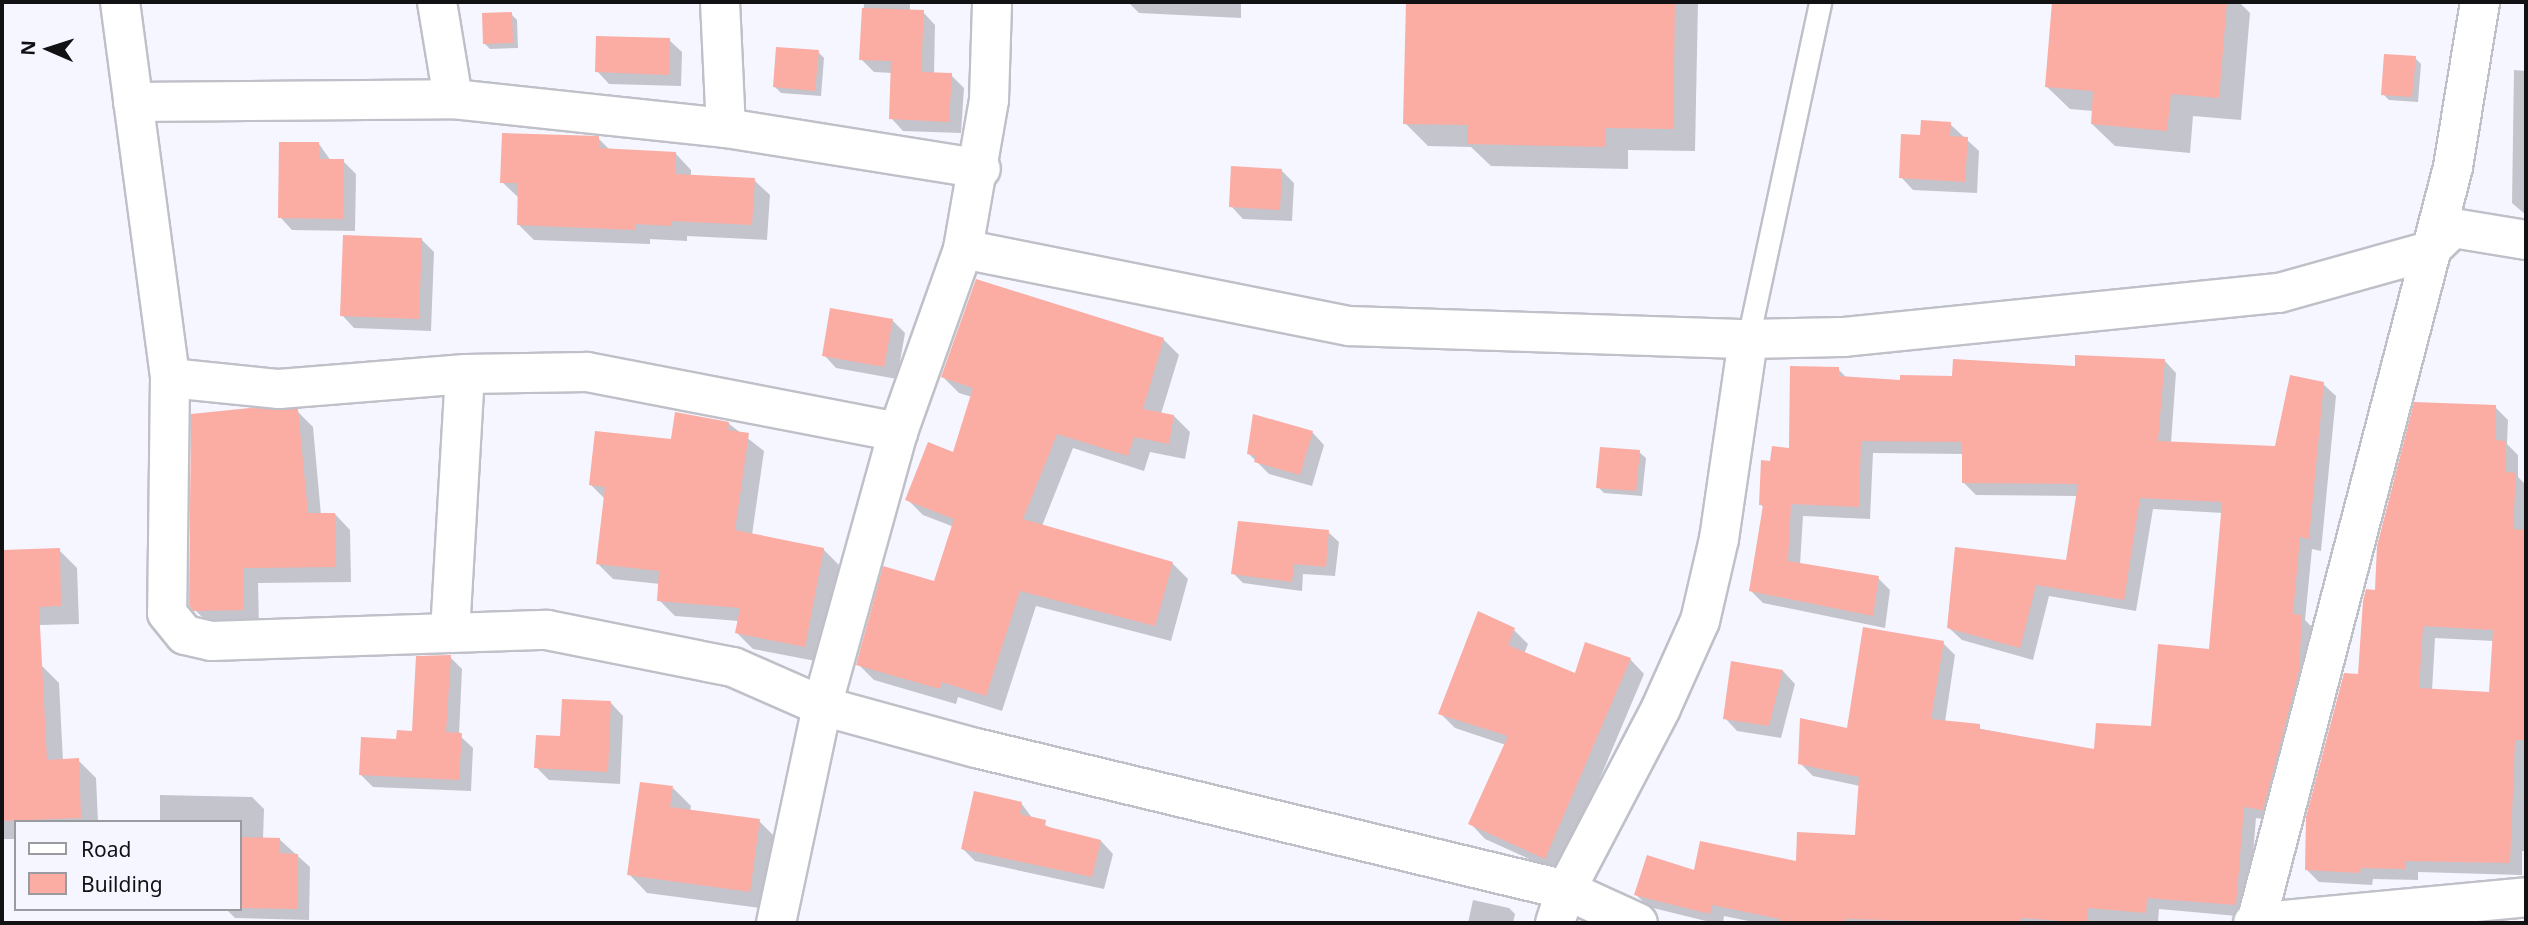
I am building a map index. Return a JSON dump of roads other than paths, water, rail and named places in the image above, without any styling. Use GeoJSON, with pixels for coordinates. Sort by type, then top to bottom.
{"type":"FeatureCollection","features":[{"type":"Feature","properties":{"kind":"street"},"geometry":{"type":"LineString","coordinates":[[120,2],[170,378],[167,613],[186,635],[211,641],[547,630],[733,667],[822,706],[1561,907],[1639,923]]}},
{"type":"Feature","properties":{"kind":"street"},"geometry":{"type":"LineString","coordinates":[[437,2],[453,99]]}},
{"type":"Feature","properties":{"kind":"street"},"geometry":{"type":"LineString","coordinates":[[720,2],[726,128]]}},
{"type":"Feature","properties":{"kind":"street"},"geometry":{"type":"LineString","coordinates":[[776,923],[822,706],[898,432],[963,249],[981,169],[989,100],[992,2]]}},
{"type":"Feature","properties":{"kind":"street"},"geometry":{"type":"LineString","coordinates":[[2480,2],[2453,167],[2429,251],[2382,449],[2255,923],[2526,897]]}},
{"type":"Feature","properties":{"kind":"street"},"geometry":{"type":"LineString","coordinates":[[133,102],[453,99],[726,128],[981,169]]}},
{"type":"Feature","properties":{"kind":"street"},"geometry":{"type":"LineString","coordinates":[[963,249],[1349,326],[1748,339],[1844,337],[2279,293],[2429,251],[2454,228],[2526,240]]}},
{"type":"Feature","properties":{"kind":"street"},"geometry":{"type":"LineString","coordinates":[[1561,907],[1661,708],[1700,621],[1719,539],[1748,339]]}},
{"type":"Feature","properties":{"kind":"street"},"geometry":{"type":"LineString","coordinates":[[170,378],[279,389],[465,374],[587,372],[898,432]]}},
{"type":"Feature","properties":{"kind":"street"},"geometry":{"type":"LineString","coordinates":[[450,633],[465,374]]}},
{"type":"Feature","properties":{"kind":"lane"},"geometry":{"type":"LineString","coordinates":[[1748,339],[1820,2]]}}]}
